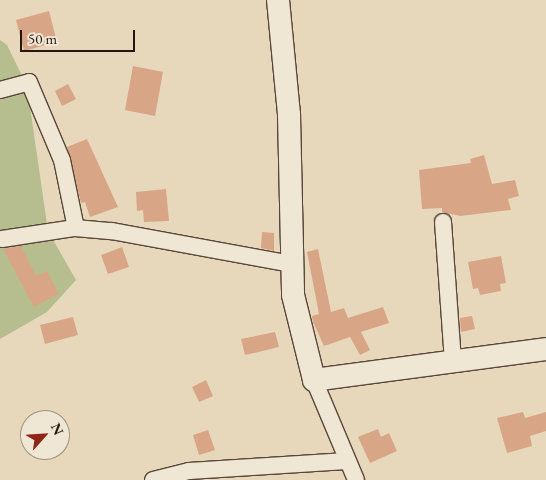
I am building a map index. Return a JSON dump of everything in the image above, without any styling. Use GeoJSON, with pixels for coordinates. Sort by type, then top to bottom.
{"type":"FeatureCollection","features":[{"type":"Feature","properties":{"kind":"street"},"geometry":{"type":"LineString","coordinates":[[278,0],[289,115],[291,264],[301,340],[314,380],[356,480]]}},
{"type":"Feature","properties":{"kind":"street"},"geometry":{"type":"LineString","coordinates":[[0,90],[29,82],[62,160],[76,228]]}},
{"type":"Feature","properties":{"kind":"street"},"geometry":{"type":"LineString","coordinates":[[443,222],[454,360]]}},
{"type":"Feature","properties":{"kind":"street"},"geometry":{"type":"LineString","coordinates":[[2,239],[76,228],[197,243],[291,264]]}},
{"type":"Feature","properties":{"kind":"street"},"geometry":{"type":"LineString","coordinates":[[314,380],[546,349]]}},
{"type":"Feature","properties":{"kind":"street"},"geometry":{"type":"LineString","coordinates":[[153,480],[190,471],[347,461]]}},
{"type":"Feature","properties":{"kind":"green space"},"geometry":{"type":"Polygon","coordinates":[[[0,40],[7,45],[27,86],[48,231],[76,280],[47,312],[0,339],[0,40]]]}},
{"type":"Feature","properties":{"kind":"building"},"geometry":{"type":"Polygon","coordinates":[[[49,11],[57,42],[24,51],[16,20],[49,11]]]}},
{"type":"Feature","properties":{"kind":"building"},"geometry":{"type":"Polygon","coordinates":[[[133,66],[163,72],[155,116],[125,110],[133,66]]]}},
{"type":"Feature","properties":{"kind":"building"},"geometry":{"type":"Polygon","coordinates":[[[68,84],[76,99],[62,106],[55,91],[68,84]]]}},
{"type":"Feature","properties":{"kind":"building"},"geometry":{"type":"Polygon","coordinates":[[[87,139],[118,207],[90,217],[85,202],[81,203],[67,147],[87,139]]]}},
{"type":"Feature","properties":{"kind":"building"},"geometry":{"type":"Polygon","coordinates":[[[484,155],[492,184],[515,180],[519,196],[508,199],[511,210],[460,216],[442,212],[442,208],[422,209],[419,170],[471,163],[470,159],[484,155]]]}},
{"type":"Feature","properties":{"kind":"building"},"geometry":{"type":"Polygon","coordinates":[[[166,189],[169,221],[144,222],[143,210],[137,211],[136,192],[166,189]]]}},
{"type":"Feature","properties":{"kind":"building"},"geometry":{"type":"Polygon","coordinates":[[[262,232],[274,233],[274,251],[261,248],[262,232]]]}},
{"type":"Feature","properties":{"kind":"building"},"geometry":{"type":"Polygon","coordinates":[[[21,246],[36,276],[47,271],[59,294],[34,307],[3,249],[21,246]]]}},
{"type":"Feature","properties":{"kind":"building"},"geometry":{"type":"Polygon","coordinates":[[[122,247],[129,267],[108,274],[101,255],[122,247]]]}},
{"type":"Feature","properties":{"kind":"building"},"geometry":{"type":"Polygon","coordinates":[[[318,249],[331,312],[344,308],[348,318],[383,307],[389,323],[361,332],[370,350],[360,355],[350,337],[324,346],[313,322],[312,316],[319,314],[307,252],[318,249]]]}},
{"type":"Feature","properties":{"kind":"building"},"geometry":{"type":"Polygon","coordinates":[[[501,256],[506,283],[500,284],[501,291],[480,295],[478,288],[473,289],[468,262],[501,256]]]}},
{"type":"Feature","properties":{"kind":"building"},"geometry":{"type":"Polygon","coordinates":[[[472,316],[475,329],[461,332],[460,318],[472,316]]]}},
{"type":"Feature","properties":{"kind":"building"},"geometry":{"type":"Polygon","coordinates":[[[73,317],[78,335],[45,344],[40,325],[73,317]]]}},
{"type":"Feature","properties":{"kind":"building"},"geometry":{"type":"Polygon","coordinates":[[[275,332],[279,347],[245,355],[241,339],[275,332]]]}},
{"type":"Feature","properties":{"kind":"building"},"geometry":{"type":"Polygon","coordinates":[[[206,380],[213,396],[199,402],[192,387],[206,380]]]}},
{"type":"Feature","properties":{"kind":"building"},"geometry":{"type":"Polygon","coordinates":[[[523,412],[525,418],[546,412],[546,431],[530,436],[532,446],[507,453],[497,418],[523,412]]]}},
{"type":"Feature","properties":{"kind":"building"},"geometry":{"type":"Polygon","coordinates":[[[378,429],[381,437],[389,433],[397,451],[370,463],[358,437],[378,429]]]}},
{"type":"Feature","properties":{"kind":"building"},"geometry":{"type":"Polygon","coordinates":[[[208,430],[215,450],[199,455],[193,435],[208,430]]]}}]}
